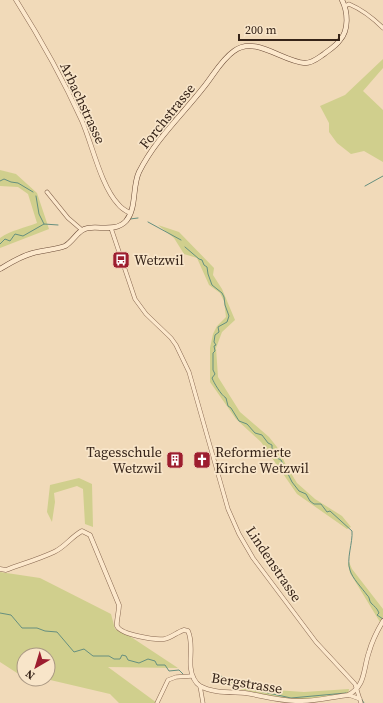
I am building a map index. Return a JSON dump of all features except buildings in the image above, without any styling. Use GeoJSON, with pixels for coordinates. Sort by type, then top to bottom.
{"type":"FeatureCollection","features":[{"type":"Feature","properties":{"kind":"main road","name":"Forchstrasse"},"geometry":{"type":"LineString","coordinates":[[130,213],[137,177],[145,162],[167,130],[203,89],[231,53],[239,48],[251,46],[262,48],[300,62],[313,62],[336,44],[342,37],[346,22],[345,6],[342,0]]}},
{"type":"Feature","properties":{"kind":"main road"},"geometry":{"type":"LineString","coordinates":[[0,269],[26,255],[56,249],[67,245],[82,230],[88,228],[111,228],[122,224],[127,220],[130,213]]}},
{"type":"Feature","properties":{"kind":"street","name":"Arbachstrasse"},"geometry":{"type":"LineString","coordinates":[[16,0],[63,83],[82,122],[111,196],[118,205],[130,213]]}},
{"type":"Feature","properties":{"kind":"street"},"geometry":{"type":"LineString","coordinates":[[345,6],[349,4],[370,14],[383,28]]}},
{"type":"Feature","properties":{"kind":"street"},"geometry":{"type":"LineString","coordinates":[[46,192],[68,218],[82,230]]}},
{"type":"Feature","properties":{"kind":"street","name":"Lindenstrasse"},"geometry":{"type":"LineString","coordinates":[[111,228],[135,299],[146,314],[171,338],[189,372],[228,509],[239,534],[253,558],[316,642],[355,684],[360,701]]}},
{"type":"Feature","properties":{"kind":"street","name":"Bergstrasse"},"geometry":{"type":"LineString","coordinates":[[0,569],[6,570],[55,552],[65,546],[74,535],[82,531],[86,532],[90,535],[119,605],[120,613],[117,622],[118,628],[128,634],[163,639],[169,638],[184,630],[188,631],[191,638],[192,676],[200,686],[279,700],[300,702],[349,695]]}},
{"type":"Feature","properties":{"kind":"street"},"geometry":{"type":"LineString","coordinates":[[360,701],[349,695],[363,680],[372,642],[383,622]]}},
{"type":"Feature","properties":{"kind":"street"},"geometry":{"type":"LineString","coordinates":[[157,703],[168,680],[176,677],[192,676]]}},
{"type":"Feature","properties":{"kind":"street"},"geometry":{"type":"LineString","coordinates":[[200,686],[203,703]]}},
{"type":"Feature","properties":{"kind":"shaded area"},"geometry":{"type":"Polygon","coordinates":[[[383,59],[383,68],[363,91],[383,110],[383,162],[364,151],[351,154],[337,143],[329,132],[329,123],[320,106],[345,95],[383,59]]]}},
{"type":"Feature","properties":{"kind":"shaded area"},"geometry":{"type":"Polygon","coordinates":[[[0,170],[16,174],[37,193],[49,229],[0,248],[0,238],[4,235],[37,223],[28,194],[18,187],[0,186],[0,170]]]}},
{"type":"Feature","properties":{"kind":"shaded area"},"geometry":{"type":"Polygon","coordinates":[[[158,225],[179,232],[214,268],[213,275],[222,289],[235,320],[222,332],[216,348],[218,377],[240,412],[269,437],[277,447],[297,483],[315,499],[342,516],[351,527],[347,529],[297,494],[261,442],[236,419],[210,382],[210,348],[213,334],[217,326],[226,317],[224,301],[220,293],[209,285],[197,258],[184,254],[174,238],[158,225]]]}},
{"type":"Feature","properties":{"kind":"shaded area"},"geometry":{"type":"Polygon","coordinates":[[[79,478],[92,484],[93,527],[85,524],[83,489],[77,486],[54,493],[55,502],[52,522],[47,512],[50,485],[79,478]]]}},
{"type":"Feature","properties":{"kind":"shaded area"},"geometry":{"type":"Polygon","coordinates":[[[349,562],[352,569],[383,609],[383,627],[350,573],[349,562]]]}},
{"type":"Feature","properties":{"kind":"shaded area"},"geometry":{"type":"Polygon","coordinates":[[[0,572],[40,578],[111,614],[115,629],[128,635],[178,668],[108,667],[157,703],[119,703],[110,694],[56,681],[56,647],[16,647],[16,672],[0,662],[0,572]]]}},
{"type":"Feature","properties":{"kind":"shaded area"},"geometry":{"type":"Polygon","coordinates":[[[229,679],[260,689],[304,692],[349,689],[348,695],[311,700],[283,699],[222,685],[229,679]]]}},
{"type":"Feature","properties":{"kind":"waterway"},"geometry":{"type":"LineString","coordinates":[[365,186],[383,176]]}},
{"type":"Feature","properties":{"kind":"waterway"},"geometry":{"type":"LineString","coordinates":[[0,181],[4,179],[18,183],[33,192]]}},
{"type":"Feature","properties":{"kind":"waterway"},"geometry":{"type":"LineString","coordinates":[[36,196],[39,214],[44,224]]}},
{"type":"Feature","properties":{"kind":"waterway"},"geometry":{"type":"LineString","coordinates":[[130,219],[138,218]]}},
{"type":"Feature","properties":{"kind":"waterway"},"geometry":{"type":"LineString","coordinates":[[148,222],[181,240]]}},
{"type":"Feature","properties":{"kind":"waterway"},"geometry":{"type":"LineString","coordinates":[[0,244],[5,239],[10,241],[15,234],[23,236],[44,224],[58,225]]}},
{"type":"Feature","properties":{"kind":"waterway"},"geometry":{"type":"LineString","coordinates":[[185,247],[202,260],[204,265],[207,267],[212,285],[222,293],[224,297],[229,316],[227,322],[218,327],[219,332],[215,335],[214,342],[216,345],[214,346],[215,351],[213,353],[213,370],[215,374],[212,378],[214,383],[226,398],[228,406],[231,408],[239,421],[247,424],[255,433],[262,435],[268,443],[272,445],[272,450],[275,451],[276,457],[281,460],[292,482],[299,491],[306,494],[310,501],[314,504],[321,504],[327,512],[330,511],[352,531],[349,561],[351,573],[379,613],[377,615],[383,619]]}},
{"type":"Feature","properties":{"kind":"waterway"},"geometry":{"type":"LineString","coordinates":[[0,613],[11,615],[22,628],[37,628],[45,631],[57,632],[74,652],[84,649],[93,656],[109,656],[114,659],[120,659],[122,655],[126,656],[128,660],[139,663],[148,659],[155,661],[157,665],[165,665],[169,671],[179,670],[183,674]]}},
{"type":"Feature","properties":{"kind":"waterway"},"geometry":{"type":"LineString","coordinates":[[219,675],[237,686],[291,698],[346,693]]}},
{"type":"Feature","properties":{"kind":"waterway"},"geometry":{"type":"LineString","coordinates":[[361,698],[364,703]]}},
{"type":"Feature","properties":{"kind":"place","name":"Wetzwil"},"geometry":{"type":"Point","coordinates":[121,260]}},
{"type":"Feature","properties":{"kind":"place","name":"Tagesschule Wetzwil"},"geometry":{"type":"Point","coordinates":[175,460]}},
{"type":"Feature","properties":{"kind":"place","name":"Reformierte Kirche Wetzwil"},"geometry":{"type":"Point","coordinates":[202,460]}}]}
